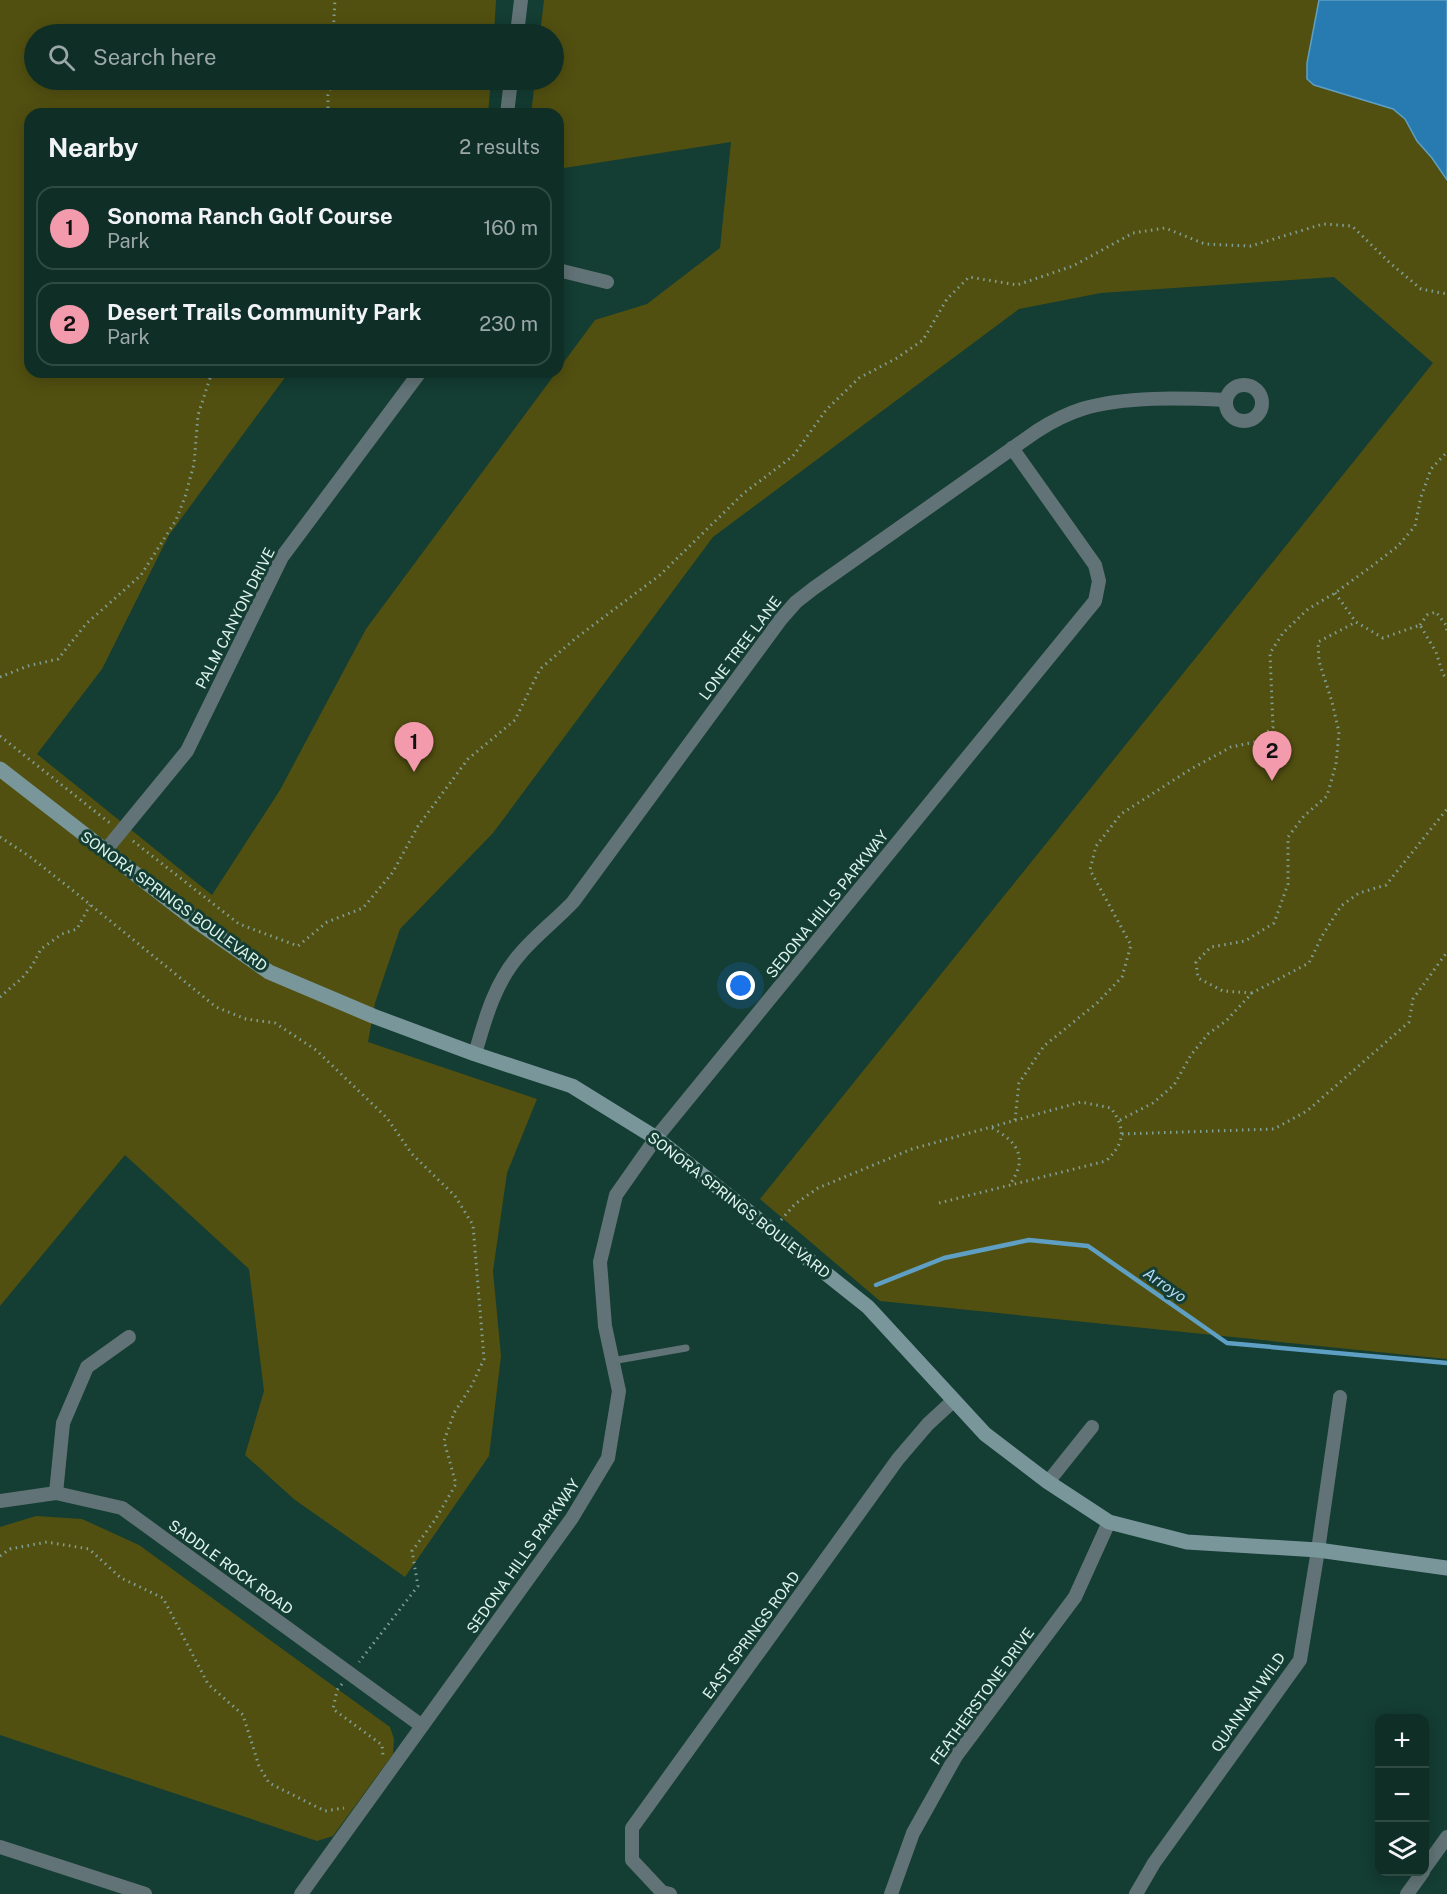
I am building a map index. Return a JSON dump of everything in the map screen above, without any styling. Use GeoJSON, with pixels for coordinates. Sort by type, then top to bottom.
{"type":"FeatureCollection","features":[{"type":"Feature","properties":{"kind":"street"},"geometry":{"type":"LineString","coordinates":[[517,24],[520,0]]}},
{"type":"Feature","properties":{"kind":"street"},"geometry":{"type":"LineString","coordinates":[[508,108],[510,90]]}},
{"type":"Feature","properties":{"kind":"street"},"geometry":{"type":"LineString","coordinates":[[564,272],[606,282]]}},
{"type":"Feature","properties":{"kind":"street","name":"PALM CANYON DRIVE"},"geometry":{"type":"LineString","coordinates":[[105,851],[187,751],[282,557],[416,378]]}},
{"type":"Feature","properties":{"kind":"street","name":"LONE TREE LANE"},"geometry":{"type":"LineString","coordinates":[[475,1054],[491,1004],[511,965],[530,942],[573,902],[788,611],[814,588],[1051,422],[1082,409],[1099,405],[1146,400],[1226,400]]}},
{"type":"Feature","properties":{"kind":"street","name":"SEDONA HILLS PARKWAY"},"geometry":{"type":"LineString","coordinates":[[301,1894],[572,1518],[608,1458],[619,1391],[605,1326],[600,1262],[616,1195],[656,1138],[1095,601],[1099,581],[1095,566],[1012,448]]}},
{"type":"Feature","properties":{"kind":"street","name":"SONORA SPRINGS BOULEVARD"},"geometry":{"type":"LineString","coordinates":[[0,769],[196,921],[269,972],[373,1016],[475,1054],[572,1086],[656,1138],[868,1307],[985,1434],[1048,1482],[1109,1522],[1187,1542],[1318,1550],[1447,1568]]}},
{"type":"Feature","properties":{"kind":"street"},"geometry":{"type":"LineString","coordinates":[[56,1493],[63,1423],[87,1366],[129,1337]]}},
{"type":"Feature","properties":{"kind":"street","name":"QUANNAN WILD"},"geometry":{"type":"LineString","coordinates":[[1136,1894],[1154,1863],[1300,1660],[1340,1397]]}},
{"type":"Feature","properties":{"kind":"street","name":"EAST SPRINGS ROAD"},"geometry":{"type":"LineString","coordinates":[[670,1894],[662,1892],[632,1860],[632,1828],[898,1459],[928,1424],[953,1401]]}},
{"type":"Feature","properties":{"kind":"street"},"geometry":{"type":"LineString","coordinates":[[1048,1482],[1092,1427]]}},
{"type":"Feature","properties":{"kind":"street","name":"SADDLE ROCK ROAD"},"geometry":{"type":"LineString","coordinates":[[0,1501],[56,1493],[123,1508],[422,1726]]}},
{"type":"Feature","properties":{"kind":"street","name":"FEATHERSTONE DRIVE"},"geometry":{"type":"LineString","coordinates":[[891,1894],[913,1833],[956,1756],[1075,1597],[1109,1522]]}},
{"type":"Feature","properties":{"kind":"street"},"geometry":{"type":"LineString","coordinates":[[1429,1863],[1447,1837]]}},
{"type":"Feature","properties":{"kind":"street"},"geometry":{"type":"LineString","coordinates":[[0,1847],[145,1894]]}},
{"type":"Feature","properties":{"kind":"street"},"geometry":{"type":"LineString","coordinates":[[1407,1894],[1420,1876]]}},
{"type":"Feature","properties":{"kind":"lane"},"geometry":{"type":"LineString","coordinates":[[612,1361],[686,1348]]}},
{"type":"Feature","properties":{"kind":"path"},"geometry":{"type":"LineString","coordinates":[[334,24],[335,0]]}},
{"type":"Feature","properties":{"kind":"path"},"geometry":{"type":"LineString","coordinates":[[328,108],[330,90]]}},
{"type":"Feature","properties":{"kind":"path"},"geometry":{"type":"LineString","coordinates":[[0,736],[239,924],[298,946],[327,922],[363,908],[393,872],[418,826],[468,759],[515,720],[540,669],[576,638],[660,575],[744,493],[793,456],[826,410],[859,378],[897,358],[923,340],[947,299],[969,277],[1017,285],[1073,266],[1133,232],[1165,228],[1205,244],[1251,246],[1323,224],[1352,226],[1421,289],[1447,294]]}},
{"type":"Feature","properties":{"kind":"path"},"geometry":{"type":"LineString","coordinates":[[0,677],[28,666],[58,659],[86,624],[141,575],[176,519],[185,497],[194,464],[198,416],[210,378]]}},
{"type":"Feature","properties":{"kind":"path"},"geometry":{"type":"LineString","coordinates":[[1015,1120],[1019,1083],[1044,1046],[1097,1003],[1122,976],[1131,945],[1090,870],[1096,846],[1121,814],[1191,769],[1231,747],[1256,742],[1272,727],[1269,653],[1283,633],[1308,609],[1335,593],[1398,546],[1415,526],[1421,497],[1431,469],[1447,452]]}},
{"type":"Feature","properties":{"kind":"path"},"geometry":{"type":"LineString","coordinates":[[1335,593],[1356,622],[1383,638],[1420,625],[1427,615],[1436,612],[1446,625],[1447,631]]}},
{"type":"Feature","properties":{"kind":"path"},"geometry":{"type":"LineString","coordinates":[[1252,993],[1224,991],[1198,978],[1196,962],[1211,947],[1245,941],[1274,923],[1288,884],[1288,837],[1304,816],[1327,796],[1335,764],[1339,732],[1318,661],[1318,642],[1356,622]]}},
{"type":"Feature","properties":{"kind":"path"},"geometry":{"type":"LineString","coordinates":[[1420,625],[1436,652],[1447,680]]}},
{"type":"Feature","properties":{"kind":"path"},"geometry":{"type":"LineString","coordinates":[[1120,1120],[1153,1103],[1174,1085],[1191,1055],[1208,1034],[1226,1021],[1252,993],[1309,963],[1322,936],[1341,906],[1359,893],[1386,885],[1447,809]]}},
{"type":"Feature","properties":{"kind":"path"},"geometry":{"type":"LineString","coordinates":[[0,837],[29,856],[216,1007],[246,1019],[275,1023],[316,1050],[387,1118],[412,1154],[455,1196],[473,1225],[484,1359],[472,1386],[454,1413],[444,1441],[456,1484],[435,1520],[412,1551],[418,1586],[337,1690],[333,1709],[382,1745],[383,1760]]}},
{"type":"Feature","properties":{"kind":"path"},"geometry":{"type":"LineString","coordinates":[[0,997],[32,966],[40,949],[62,934],[77,928],[90,905]]}},
{"type":"Feature","properties":{"kind":"path"},"geometry":{"type":"LineString","coordinates":[[1122,1134],[1274,1129],[1307,1112],[1409,1022],[1413,999],[1447,952]]}},
{"type":"Feature","properties":{"kind":"path"},"geometry":{"type":"LineString","coordinates":[[771,1230],[795,1204],[818,1188],[912,1149],[1081,1102],[1111,1108],[1120,1120],[1122,1134],[1118,1150],[1106,1161],[935,1204]]}},
{"type":"Feature","properties":{"kind":"path"},"geometry":{"type":"LineString","coordinates":[[991,1127],[1008,1136],[1017,1148],[1019,1161],[1017,1175],[1009,1185]]}},
{"type":"Feature","properties":{"kind":"path"},"geometry":{"type":"LineString","coordinates":[[0,1556],[10,1549],[47,1542],[89,1549],[121,1578],[163,1598],[208,1684],[243,1715],[259,1766],[268,1783],[325,1811],[345,1808]]}},
{"type":"Feature","properties":{"kind":"shaded area"},"geometry":{"type":"Polygon","coordinates":[[[0,0],[496,0],[495,24],[24,24],[24,90],[490,90],[489,108],[24,108],[24,378],[285,378],[169,535],[102,669],[37,754],[212,895],[280,790],[366,629],[552,378],[564,378],[564,362],[595,320],[647,304],[720,248],[731,142],[564,168],[564,108],[532,108],[534,90],[564,90],[564,24],[541,24],[544,0],[1447,0],[1447,1359],[880,1301],[760,1199],[1433,363],[1334,277],[1101,293],[1019,309],[713,537],[493,833],[400,929],[375,1003],[368,1042],[537,1099],[507,1173],[493,1271],[501,1356],[489,1456],[405,1577],[295,1500],[245,1455],[264,1391],[249,1269],[125,1155],[0,1306],[0,0]]]}},
{"type":"Feature","properties":{"kind":"shaded area"},"geometry":{"type":"Polygon","coordinates":[[[36,1516],[82,1519],[139,1545],[390,1727],[394,1739],[393,1754],[333,1836],[317,1841],[0,1735],[0,1527],[36,1516]]]}},
{"type":"Feature","properties":{"kind":"water"},"geometry":{"type":"Polygon","coordinates":[[[1319,0],[1447,0],[1447,180],[1417,141],[1405,119],[1393,109],[1314,85],[1307,79],[1307,63],[1319,0]]]}},
{"type":"Feature","properties":{"kind":"waterway","name":"Arroyo"},"geometry":{"type":"LineString","coordinates":[[876,1285],[944,1258],[1029,1240],[1088,1246],[1227,1343],[1447,1363]]}},
{"type":"Feature","properties":{"kind":"place","name":"Sonoma Ranch Golf Course"},"geometry":{"type":"Point","coordinates":[414,772]}},
{"type":"Feature","properties":{"kind":"place","name":"Desert Trails Community Park"},"geometry":{"type":"Point","coordinates":[1272,781]}}]}
